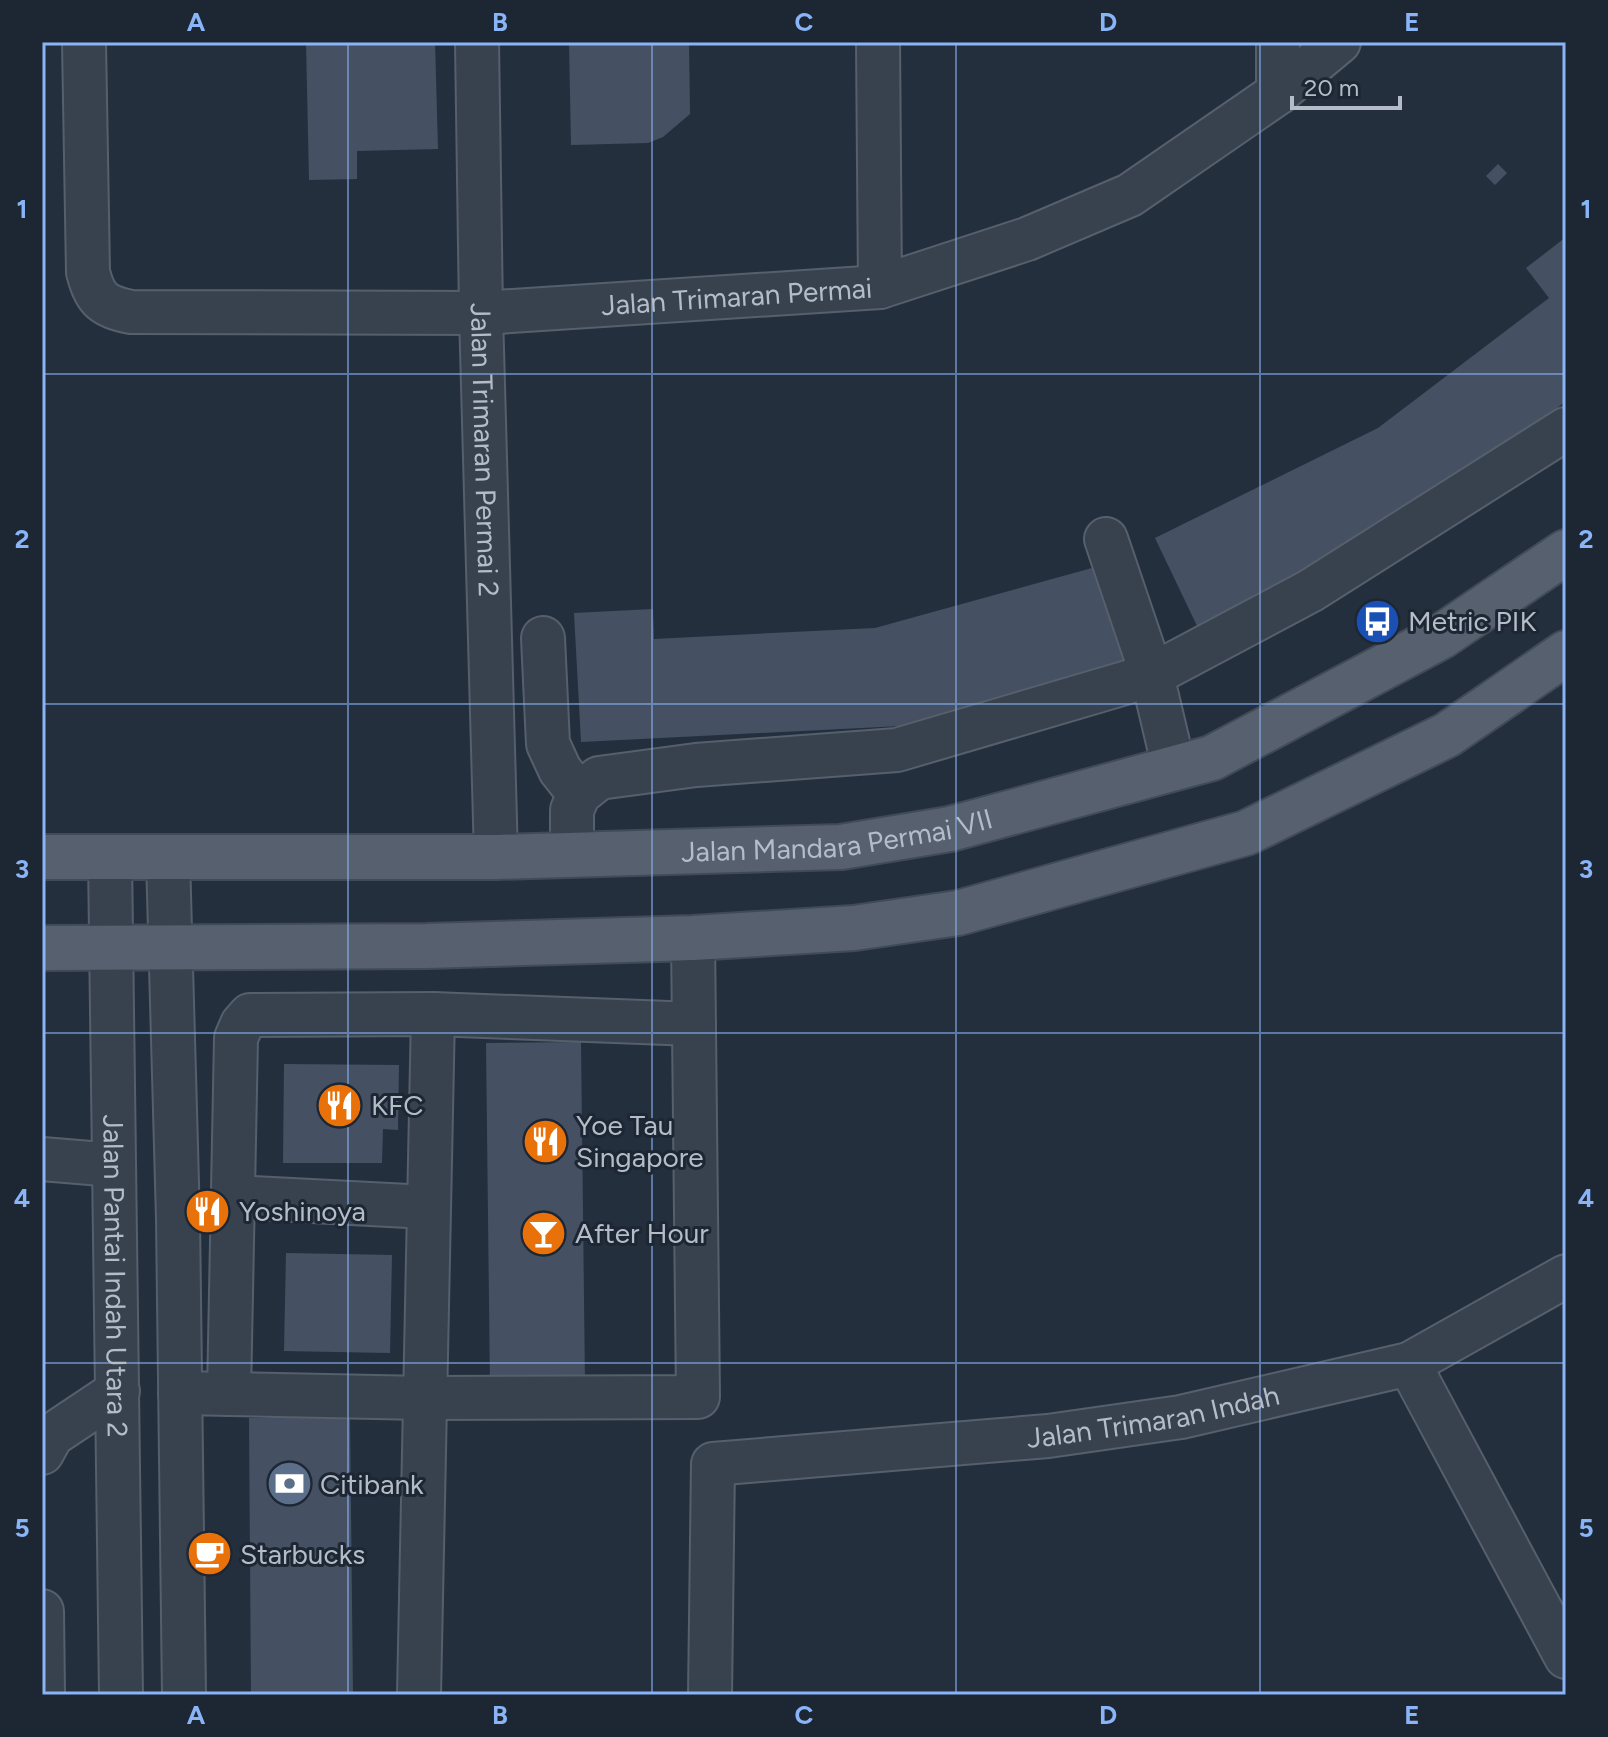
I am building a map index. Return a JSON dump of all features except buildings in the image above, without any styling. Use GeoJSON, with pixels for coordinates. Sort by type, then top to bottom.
{"type":"FeatureCollection","features":[{"type":"Feature","properties":{"kind":"main road","name":"Jalan Mandara Permai VII"},"geometry":{"type":"LineString","coordinates":[[42,857],[496,857],[841,847],[950,829],[1212,758],[1442,636],[1566,552]]}},
{"type":"Feature","properties":{"kind":"main road"},"geometry":{"type":"LineString","coordinates":[[42,948],[426,946],[693,938],[854,928],[958,913],[1246,833],[1447,735],[1566,653]]}},
{"type":"Feature","properties":{"kind":"street","name":"Jalan Trimaran Permai"},"geometry":{"type":"LineString","coordinates":[[84,42],[88,272],[93,291],[109,307],[131,312],[481,313],[880,287],[1027,239],[1130,195],[1278,93],[1339,42]]}},
{"type":"Feature","properties":{"kind":"street","name":"Jalan Trimaran Permai 2"},"geometry":{"type":"LineString","coordinates":[[477,42],[496,857]]}},
{"type":"Feature","properties":{"kind":"street"},"geometry":{"type":"LineString","coordinates":[[878,42],[880,287]]}},
{"type":"Feature","properties":{"kind":"street"},"geometry":{"type":"LineString","coordinates":[[1278,42],[1278,93]]}},
{"type":"Feature","properties":{"kind":"street"},"geometry":{"type":"LineString","coordinates":[[572,854],[572,810],[579,794],[599,778],[696,765],[897,750],[1152,675],[1310,591],[1566,429]]}},
{"type":"Feature","properties":{"kind":"street"},"geometry":{"type":"LineString","coordinates":[[1106,539],[1152,675],[1174,768]]}},
{"type":"Feature","properties":{"kind":"street"},"geometry":{"type":"LineString","coordinates":[[543,638],[548,744],[560,770],[579,794]]}},
{"type":"Feature","properties":{"kind":"street","name":"Jalan Pantai Indah Utara 2"},"geometry":{"type":"LineString","coordinates":[[110,858],[121,1695]]}},
{"type":"Feature","properties":{"kind":"street"},"geometry":{"type":"LineString","coordinates":[[168,858],[184,1695]]}},
{"type":"Feature","properties":{"kind":"street"},"geometry":{"type":"LineString","coordinates":[[180,1393],[424,1398],[698,1397],[693,938]]}},
{"type":"Feature","properties":{"kind":"street"},"geometry":{"type":"LineString","coordinates":[[229,1394],[236,1038],[250,1015],[433,1014],[694,1024]]}},
{"type":"Feature","properties":{"kind":"street"},"geometry":{"type":"LineString","coordinates":[[419,1695],[433,1014]]}},
{"type":"Feature","properties":{"kind":"street"},"geometry":{"type":"LineString","coordinates":[[42,1159],[114,1165]]}},
{"type":"Feature","properties":{"kind":"street"},"geometry":{"type":"LineString","coordinates":[[234,1197],[428,1207]]}},
{"type":"Feature","properties":{"kind":"street","name":"Jalan Trimaran Indah"},"geometry":{"type":"LineString","coordinates":[[710,1695],[713,1464],[1063,1434],[1181,1417],[1409,1364],[1566,1276]]}},
{"type":"Feature","properties":{"kind":"street"},"geometry":{"type":"LineString","coordinates":[[1409,1364],[1566,1657]]}},
{"type":"Feature","properties":{"kind":"street"},"geometry":{"type":"LineString","coordinates":[[42,1453],[52,1435],[118,1391]]}},
{"type":"Feature","properties":{"kind":"street"},"geometry":{"type":"LineString","coordinates":[[42,1611],[43,1695]]}},
{"type":"Feature","properties":{"kind":"place","name":"Metric PIK"},"geometry":{"type":"Point","coordinates":[1377,621]}},
{"type":"Feature","properties":{"kind":"place","name":"KFC"},"geometry":{"type":"Point","coordinates":[340,1105]}},
{"type":"Feature","properties":{"kind":"place","name":"Yoe Tau Singapore"},"geometry":{"type":"Point","coordinates":[545,1141]}},
{"type":"Feature","properties":{"kind":"place","name":"Yoshinoya"},"geometry":{"type":"Point","coordinates":[208,1211]}},
{"type":"Feature","properties":{"kind":"place","name":"After Hour"},"geometry":{"type":"Point","coordinates":[544,1233]}},
{"type":"Feature","properties":{"kind":"place","name":"Citibank"},"geometry":{"type":"Point","coordinates":[289,1484]}},
{"type":"Feature","properties":{"kind":"place","name":"Starbucks"},"geometry":{"type":"Point","coordinates":[209,1554]}}]}
